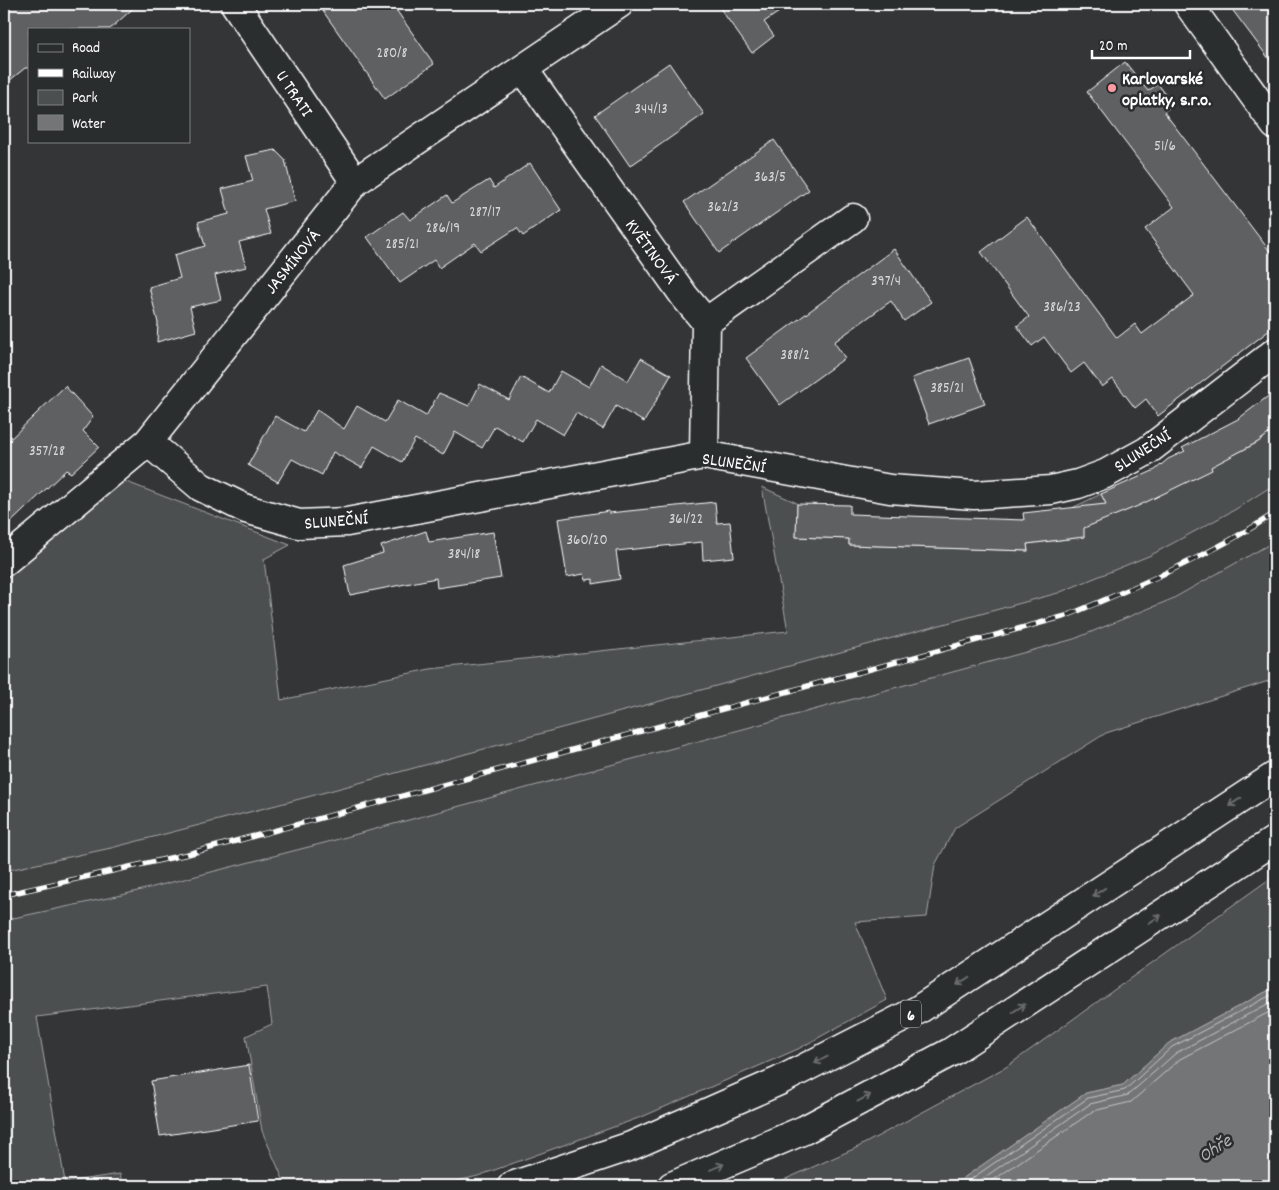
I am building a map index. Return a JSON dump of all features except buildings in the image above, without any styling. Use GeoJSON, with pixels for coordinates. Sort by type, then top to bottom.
{"type":"FeatureCollection","features":[{"type":"Feature","properties":{"kind":"main road","name":"U TRATI"},"geometry":{"type":"LineString","coordinates":[[235,4],[355,182]]}},
{"type":"Feature","properties":{"kind":"main road","name":"JASMÍNOVÁ"},"geometry":{"type":"LineString","coordinates":[[4,562],[148,442],[355,182],[524,70],[619,4]]}},
{"type":"Feature","properties":{"kind":"main road"},"geometry":{"type":"LineString","coordinates":[[1188,4],[1275,125]]}},
{"type":"Feature","properties":{"kind":"main road","name":"KVĚTINOVÁ"},"geometry":{"type":"LineString","coordinates":[[524,70],[674,282],[706,322]]}},
{"type":"Feature","properties":{"kind":"main road"},"geometry":{"type":"LineString","coordinates":[[704,455],[706,322],[854,218]]}},
{"type":"Feature","properties":{"kind":"main road","name":"SLUNEČNÍ"},"geometry":{"type":"LineString","coordinates":[[148,442],[202,487],[246,509],[299,524],[347,522],[704,455],[890,489],[974,494],[1051,490],[1078,484],[1105,474],[1147,451],[1275,352]]}},
{"type":"Feature","properties":{"kind":"main road","name":"6"},"geometry":{"type":"LineString","coordinates":[[512,1186],[631,1146],[779,1081],[918,1010],[1275,776]]}},
{"type":"Feature","properties":{"kind":"main road"},"geometry":{"type":"LineString","coordinates":[[672,1186],[804,1130],[951,1052],[1275,840]]}},
{"type":"Feature","properties":{"kind":"shaded area"},"geometry":{"type":"Polygon","coordinates":[[[1275,484],[1275,541],[1172,599],[1074,639],[324,843],[122,895],[4,920],[4,871],[111,848],[311,796],[1058,593],[1151,555],[1236,509],[1275,484]]]}},
{"type":"Feature","properties":{"kind":"green space"},"geometry":{"type":"Polygon","coordinates":[[[1275,429],[1275,484],[1236,509],[1151,555],[1058,593],[311,796],[111,848],[4,871],[4,578],[124,481],[290,545],[264,559],[281,700],[430,669],[788,631],[762,487],[797,503],[796,537],[849,539],[849,545],[1028,551],[1027,544],[1076,538],[1072,508],[1101,494],[1113,516],[1257,443],[1275,429]]]}},
{"type":"Feature","properties":{"kind":"green space"},"geometry":{"type":"Polygon","coordinates":[[[1275,541],[1275,679],[1106,733],[955,828],[935,865],[927,917],[855,922],[887,1000],[798,1049],[644,1116],[478,1176],[436,1186],[286,1186],[262,1131],[246,1036],[272,1024],[267,987],[37,1017],[65,1182],[120,1174],[123,1186],[4,1186],[4,920],[122,895],[324,843],[1074,639],[1172,599],[1275,541]]]}},
{"type":"Feature","properties":{"kind":"green space"},"geometry":{"type":"Polygon","coordinates":[[[1275,875],[1275,987],[1169,1043],[1123,1085],[1086,1093],[952,1186],[770,1186],[858,1147],[1006,1067],[1275,875]]]}},
{"type":"Feature","properties":{"kind":"water","name":"Ohře"},"geometry":{"type":"Polygon","coordinates":[[[1275,987],[1275,1186],[952,1186],[1086,1093],[1123,1085],[1169,1043],[1275,987]]]}},
{"type":"Feature","properties":{"kind":"railway"},"geometry":{"type":"LineString","coordinates":[[4,895],[188,854],[1066,616],[1147,582],[1199,557],[1275,513]]}},
{"type":"Feature","properties":{"kind":"place","name":"Karlovarské oplatky, s.r.o."},"geometry":{"type":"Point","coordinates":[1112,88]}}]}
